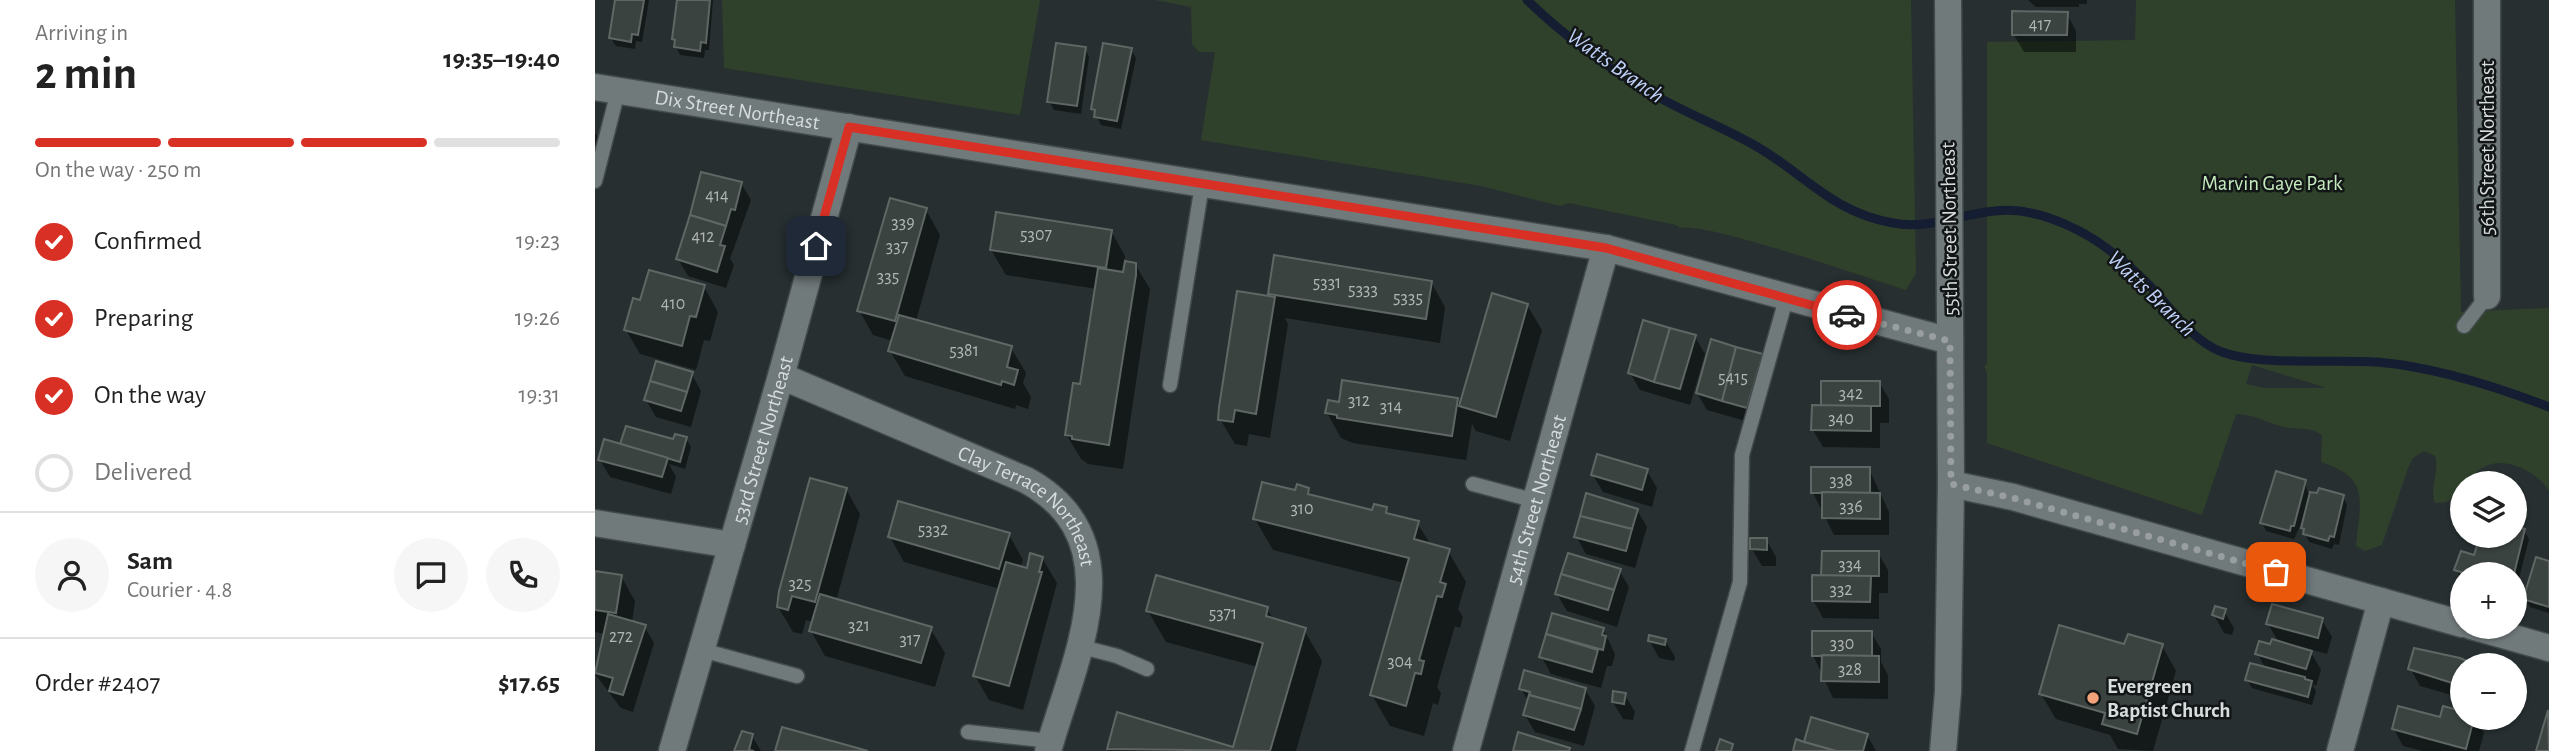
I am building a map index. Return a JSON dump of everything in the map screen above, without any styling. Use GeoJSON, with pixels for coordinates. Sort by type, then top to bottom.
{"type":"FeatureCollection","features":[{"type":"Feature","properties":{"kind":"street","name":"55th Street Northeast"},"geometry":{"type":"LineString","coordinates":[[1943,751],[1948,692],[1951,484],[1948,0]]}},
{"type":"Feature","properties":{"kind":"street","name":"56th Street Northeast"},"geometry":{"type":"LineString","coordinates":[[2487,0],[2487,296]]}},
{"type":"Feature","properties":{"kind":"street","name":"Dix Street Northeast"},"geometry":{"type":"LineString","coordinates":[[607,89],[1606,248],[1786,299],[1950,341]]}},
{"type":"Feature","properties":{"kind":"street","name":"53rd Street Northeast"},"geometry":{"type":"LineString","coordinates":[[672,751],[781,376],[849,127]]}},
{"type":"Feature","properties":{"kind":"street","name":"54th Street Northeast"},"geometry":{"type":"LineString","coordinates":[[1466,751],[1606,248]]}},
{"type":"Feature","properties":{"kind":"street","name":"Clay Terrace Northeast"},"geometry":{"type":"LineString","coordinates":[[781,376],[1026,480],[1052,496],[1083,540],[1089,562],[1091,597],[1050,746]]}},
{"type":"Feature","properties":{"kind":"street"},"geometry":{"type":"LineString","coordinates":[[1951,484],[2013,498],[2450,621]]}},
{"type":"Feature","properties":{"kind":"street"},"geometry":{"type":"LineString","coordinates":[[595,523],[732,545]]}},
{"type":"Feature","properties":{"kind":"street"},"geometry":{"type":"LineString","coordinates":[[2340,751],[2381,601]]}},
{"type":"Feature","properties":{"kind":"street"},"geometry":{"type":"LineString","coordinates":[[2517,639],[2549,648]]}},
{"type":"Feature","properties":{"kind":"lane"},"geometry":{"type":"LineString","coordinates":[[595,181],[607,89]]}},
{"type":"Feature","properties":{"kind":"lane"},"geometry":{"type":"LineString","coordinates":[[1170,385],[1202,185]]}},
{"type":"Feature","properties":{"kind":"lane"},"geometry":{"type":"LineString","coordinates":[[2464,326],[2487,296]]}},
{"type":"Feature","properties":{"kind":"lane"},"geometry":{"type":"LineString","coordinates":[[1692,751],[1740,582],[1742,455],[1786,299]]}},
{"type":"Feature","properties":{"kind":"lane"},"geometry":{"type":"LineString","coordinates":[[1473,484],[1536,501]]}},
{"type":"Feature","properties":{"kind":"lane"},"geometry":{"type":"LineString","coordinates":[[1078,646],[1117,656],[1147,669]]}},
{"type":"Feature","properties":{"kind":"lane"},"geometry":{"type":"LineString","coordinates":[[702,650],[797,676]]}},
{"type":"Feature","properties":{"kind":"lane"},"geometry":{"type":"LineString","coordinates":[[968,733],[1050,746]]}},
{"type":"Feature","properties":{"kind":"green space"},"geometry":{"type":"Polygon","coordinates":[[[722,0],[1040,0],[1020,115],[724,68],[722,0]]]}},
{"type":"Feature","properties":{"kind":"green space"},"geometry":{"type":"Polygon","coordinates":[[[1155,0],[1911,0],[1916,273],[1906,290],[1721,233],[1680,228],[1569,203],[1560,206],[1481,186],[1201,140],[1215,52],[1199,52],[1192,44],[1191,7],[1155,0]]]}},
{"type":"Feature","properties":{"kind":"green space","name":"Marvin Gaye Park"},"geometry":{"type":"Polygon","coordinates":[[[2136,0],[2455,0],[2461,312],[2549,308],[2549,491],[2529,472],[2511,464],[2501,463],[2478,471],[2450,471],[2450,500],[2435,503],[2435,456],[2424,451],[2413,458],[2408,468],[2382,545],[2365,551],[2356,546],[2359,493],[2348,476],[2321,462],[2322,435],[2313,430],[2284,427],[2236,414],[2202,515],[1987,443],[1987,373],[1984,366],[1987,364],[1987,42],[2135,40],[2136,0]],[[2252,365],[2246,384],[2265,388],[2324,388],[2252,365]]]}},
{"type":"Feature","properties":{"kind":"building"},"geometry":{"type":"Polygon","coordinates":[[[615,0],[644,0],[638,35],[632,34],[631,42],[609,38],[615,0]]]}},
{"type":"Feature","properties":{"kind":"building"},"geometry":{"type":"Polygon","coordinates":[[[677,0],[710,0],[706,43],[701,42],[700,51],[674,47],[675,40],[672,39],[677,0]]]}},
{"type":"Feature","properties":{"kind":"building"},"geometry":{"type":"Polygon","coordinates":[[[2012,11],[2068,12],[2067,35],[2012,35],[2012,11]]]}},
{"type":"Feature","properties":{"kind":"building"},"geometry":{"type":"Polygon","coordinates":[[[1056,43],[1086,47],[1077,106],[1047,102],[1056,43]]]}},
{"type":"Feature","properties":{"kind":"building"},"geometry":{"type":"Polygon","coordinates":[[[1103,43],[1132,48],[1117,121],[1094,117],[1095,110],[1091,109],[1103,43]]]}},
{"type":"Feature","properties":{"kind":"building"},"geometry":{"type":"Polygon","coordinates":[[[701,172],[742,182],[735,210],[731,209],[726,226],[690,215],[701,172]]]}},
{"type":"Feature","properties":{"kind":"building"},"geometry":{"type":"Polygon","coordinates":[[[890,198],[927,208],[895,321],[857,311],[890,198]]]}},
{"type":"Feature","properties":{"kind":"building"},"geometry":{"type":"Polygon","coordinates":[[[996,212],[1112,230],[1106,268],[990,250],[996,212]]]}},
{"type":"Feature","properties":{"kind":"building"},"geometry":{"type":"Polygon","coordinates":[[[690,215],[726,226],[720,245],[725,246],[717,272],[676,259],[690,215]]]}},
{"type":"Feature","properties":{"kind":"building"},"geometry":{"type":"Polygon","coordinates":[[[1274,255],[1432,281],[1426,319],[1268,294],[1274,255]]]}},
{"type":"Feature","properties":{"kind":"building"},"geometry":{"type":"Polygon","coordinates":[[[1125,261],[1136,263],[1136,275],[1109,445],[1072,439],[1072,436],[1065,435],[1073,383],[1080,384],[1098,268],[1123,272],[1125,261]]]}},
{"type":"Feature","properties":{"kind":"building"},"geometry":{"type":"Polygon","coordinates":[[[649,270],[705,285],[696,317],[690,316],[682,346],[624,330],[633,298],[640,300],[649,270]]]}},
{"type":"Feature","properties":{"kind":"building"},"geometry":{"type":"Polygon","coordinates":[[[1237,291],[1275,297],[1256,414],[1235,410],[1233,422],[1218,420],[1237,291]]]}},
{"type":"Feature","properties":{"kind":"building"},"geometry":{"type":"Polygon","coordinates":[[[1492,293],[1528,304],[1496,417],[1459,406],[1492,293]]]}},
{"type":"Feature","properties":{"kind":"building"},"geometry":{"type":"Polygon","coordinates":[[[899,315],[1012,346],[1007,367],[1018,370],[1014,385],[1002,381],[1001,385],[888,351],[899,315]]]}},
{"type":"Feature","properties":{"kind":"building"},"geometry":{"type":"Polygon","coordinates":[[[1643,320],[1670,328],[1654,382],[1628,373],[1643,320]]]}},
{"type":"Feature","properties":{"kind":"building"},"geometry":{"type":"Polygon","coordinates":[[[1670,328],[1696,335],[1680,389],[1654,382],[1670,328]]]}},
{"type":"Feature","properties":{"kind":"building"},"geometry":{"type":"Polygon","coordinates":[[[1711,339],[1736,347],[1722,401],[1696,393],[1711,339]]]}},
{"type":"Feature","properties":{"kind":"building"},"geometry":{"type":"Polygon","coordinates":[[[1736,347],[1763,354],[1747,408],[1722,401],[1736,347]]]}},
{"type":"Feature","properties":{"kind":"building"},"geometry":{"type":"Polygon","coordinates":[[[656,361],[693,372],[687,392],[650,381],[656,361]]]}},
{"type":"Feature","properties":{"kind":"building"},"geometry":{"type":"Polygon","coordinates":[[[1342,380],[1458,398],[1452,436],[1337,418],[1337,415],[1325,413],[1328,400],[1339,402],[1342,380]]]}},
{"type":"Feature","properties":{"kind":"building"},"geometry":{"type":"Polygon","coordinates":[[[650,381],[687,392],[681,411],[644,400],[650,381]]]}},
{"type":"Feature","properties":{"kind":"building"},"geometry":{"type":"Polygon","coordinates":[[[1821,381],[1880,381],[1880,406],[1821,406],[1821,381]]]}},
{"type":"Feature","properties":{"kind":"building"},"geometry":{"type":"Polygon","coordinates":[[[1812,405],[1871,406],[1871,431],[1811,430],[1812,405]]]}},
{"type":"Feature","properties":{"kind":"building"},"geometry":{"type":"Polygon","coordinates":[[[626,426],[673,439],[675,434],[687,437],[680,462],[620,444],[626,426]]]}},
{"type":"Feature","properties":{"kind":"building"},"geometry":{"type":"Polygon","coordinates":[[[604,439],[668,458],[662,477],[598,460],[604,439]]]}},
{"type":"Feature","properties":{"kind":"building"},"geometry":{"type":"Polygon","coordinates":[[[1597,454],[1648,469],[1642,490],[1591,475],[1597,454]]]}},
{"type":"Feature","properties":{"kind":"building"},"geometry":{"type":"Polygon","coordinates":[[[1811,467],[1870,467],[1870,493],[1811,493],[1811,467]]]}},
{"type":"Feature","properties":{"kind":"building"},"geometry":{"type":"Polygon","coordinates":[[[2276,471],[2306,480],[2294,526],[2291,526],[2290,531],[2260,523],[2276,471]]]}},
{"type":"Feature","properties":{"kind":"building"},"geometry":{"type":"Polygon","coordinates":[[[810,478],[847,488],[815,602],[792,596],[788,610],[777,607],[779,591],[810,478]]]}},
{"type":"Feature","properties":{"kind":"building"},"geometry":{"type":"Polygon","coordinates":[[[1262,482],[1295,490],[1297,484],[1309,488],[1308,494],[1372,510],[1374,504],[1387,507],[1386,513],[1419,521],[1414,539],[1450,549],[1440,582],[1446,584],[1442,597],[1437,596],[1419,660],[1424,661],[1421,674],[1415,673],[1406,706],[1370,695],[1409,558],[1253,519],[1262,482]]]}},
{"type":"Feature","properties":{"kind":"building"},"geometry":{"type":"Polygon","coordinates":[[[2319,488],[2344,495],[2334,537],[2330,536],[2328,541],[2303,534],[2304,529],[2301,528],[2310,492],[2317,493],[2319,488]]]}},
{"type":"Feature","properties":{"kind":"building"},"geometry":{"type":"Polygon","coordinates":[[[1822,492],[1880,493],[1880,519],[1822,518],[1822,492]]]}},
{"type":"Feature","properties":{"kind":"building"},"geometry":{"type":"Polygon","coordinates":[[[1586,493],[1638,509],[1632,529],[1580,516],[1586,493]]]}},
{"type":"Feature","properties":{"kind":"building"},"geometry":{"type":"Polygon","coordinates":[[[898,501],[1010,533],[999,569],[888,537],[898,501]]]}},
{"type":"Feature","properties":{"kind":"building"},"geometry":{"type":"Polygon","coordinates":[[[1580,516],[1632,529],[1626,551],[1574,537],[1580,516]]]}},
{"type":"Feature","properties":{"kind":"building"},"geometry":{"type":"Polygon","coordinates":[[[1750,538],[1767,538],[1767,550],[1750,549],[1750,538]]]}},
{"type":"Feature","properties":{"kind":"building"},"geometry":{"type":"Polygon","coordinates":[[[2476,548],[2520,548],[2517,562],[2457,562],[2461,551],[2474,555],[2476,548]]]}},
{"type":"Feature","properties":{"kind":"building"},"geometry":{"type":"Polygon","coordinates":[[[1822,551],[1879,551],[1879,576],[1821,576],[1822,551]]]}},
{"type":"Feature","properties":{"kind":"building"},"geometry":{"type":"Polygon","coordinates":[[[1030,553],[1043,557],[1039,572],[1042,572],[1009,686],[973,676],[1006,562],[1027,568],[1030,553]]]}},
{"type":"Feature","properties":{"kind":"building"},"geometry":{"type":"Polygon","coordinates":[[[1568,553],[1621,569],[1614,590],[1561,574],[1568,553]]]}},
{"type":"Feature","properties":{"kind":"building"},"geometry":{"type":"Polygon","coordinates":[[[2536,557],[2549,561],[2549,607],[2527,600],[2527,586],[2536,557]]]}},
{"type":"Feature","properties":{"kind":"building"},"geometry":{"type":"Polygon","coordinates":[[[595,571],[622,575],[616,613],[595,610],[595,571]]]}},
{"type":"Feature","properties":{"kind":"building"},"geometry":{"type":"Polygon","coordinates":[[[1561,574],[1614,590],[1608,610],[1555,594],[1561,574]]]}},
{"type":"Feature","properties":{"kind":"building"},"geometry":{"type":"Polygon","coordinates":[[[1156,575],[1268,607],[1266,616],[1306,628],[1270,751],[1107,749],[1117,712],[1233,747],[1263,643],[1146,611],[1156,575]]]}},
{"type":"Feature","properties":{"kind":"building"},"geometry":{"type":"Polygon","coordinates":[[[1812,575],[1871,576],[1870,602],[1812,601],[1812,575]]]}},
{"type":"Feature","properties":{"kind":"building"},"geometry":{"type":"Polygon","coordinates":[[[820,594],[932,627],[921,663],[809,631],[820,594]]]}},
{"type":"Feature","properties":{"kind":"building"},"geometry":{"type":"Polygon","coordinates":[[[2272,604],[2323,618],[2318,638],[2266,624],[2272,604]]]}},
{"type":"Feature","properties":{"kind":"building"},"geometry":{"type":"Polygon","coordinates":[[[2215,606],[2226,609],[2223,619],[2212,615],[2215,606]]]}},
{"type":"Feature","properties":{"kind":"building"},"geometry":{"type":"Polygon","coordinates":[[[1552,613],[1604,628],[1602,635],[1606,636],[1603,650],[1546,634],[1552,613]]]}},
{"type":"Feature","properties":{"kind":"building"},"geometry":{"type":"Polygon","coordinates":[[[608,614],[646,625],[623,695],[609,691],[613,678],[595,673],[608,614]]]}},
{"type":"Feature","properties":{"kind":"building"},"geometry":{"type":"Polygon","coordinates":[[[2059,625],[2124,644],[2128,634],[2163,644],[2137,734],[2102,724],[2105,713],[2039,694],[2059,625]]]}},
{"type":"Feature","properties":{"kind":"building"},"geometry":{"type":"Polygon","coordinates":[[[1812,631],[1872,631],[1872,656],[1812,656],[1812,631]]]}},
{"type":"Feature","properties":{"kind":"building"},"geometry":{"type":"Polygon","coordinates":[[[1546,634],[1598,650],[1592,672],[1539,657],[1546,634]]]}},
{"type":"Feature","properties":{"kind":"building"},"geometry":{"type":"Polygon","coordinates":[[[1649,635],[1666,639],[1665,645],[1648,641],[1649,635]]]}},
{"type":"Feature","properties":{"kind":"building"},"geometry":{"type":"Polygon","coordinates":[[[2272,639],[2312,651],[2306,669],[2255,654],[2259,641],[2270,644],[2272,639]]]}},
{"type":"Feature","properties":{"kind":"building"},"geometry":{"type":"Polygon","coordinates":[[[2414,648],[2450,656],[2450,682],[2408,669],[2414,648]]]}},
{"type":"Feature","properties":{"kind":"building"},"geometry":{"type":"Polygon","coordinates":[[[1822,655],[1879,656],[1879,682],[1821,681],[1822,655]]]}},
{"type":"Feature","properties":{"kind":"building"},"geometry":{"type":"Polygon","coordinates":[[[2250,663],[2312,681],[2308,697],[2245,680],[2250,663]]]}},
{"type":"Feature","properties":{"kind":"building"},"geometry":{"type":"Polygon","coordinates":[[[1524,670],[1586,688],[1581,709],[1529,695],[1530,692],[1519,689],[1524,670]]]}},
{"type":"Feature","properties":{"kind":"building"},"geometry":{"type":"Polygon","coordinates":[[[1613,691],[1626,693],[1624,704],[1612,702],[1613,691]]]}},
{"type":"Feature","properties":{"kind":"building"},"geometry":{"type":"Polygon","coordinates":[[[1529,695],[1581,709],[1574,730],[1523,715],[1529,695]]]}},
{"type":"Feature","properties":{"kind":"building"},"geometry":{"type":"Polygon","coordinates":[[[2398,706],[2440,717],[2443,706],[2450,708],[2450,730],[2471,730],[2466,749],[2392,729],[2398,706]]]}},
{"type":"Feature","properties":{"kind":"building"},"geometry":{"type":"Polygon","coordinates":[[[2548,710],[2549,751],[2536,751],[2548,710]]]}},
{"type":"Feature","properties":{"kind":"building"},"geometry":{"type":"Polygon","coordinates":[[[1811,717],[1868,734],[1863,751],[1836,751],[1804,742],[1811,717]]]}},
{"type":"Feature","properties":{"kind":"building"},"geometry":{"type":"Polygon","coordinates":[[[782,727],[868,751],[775,751],[782,727]]]}},
{"type":"Feature","properties":{"kind":"building"},"geometry":{"type":"Polygon","coordinates":[[[742,731],[753,734],[749,750],[754,751],[734,751],[742,731]]]}},
{"type":"Feature","properties":{"kind":"building"},"geometry":{"type":"Polygon","coordinates":[[[1518,732],[1570,748],[1569,751],[1513,751],[1518,732]]]}},
{"type":"Feature","properties":{"kind":"building"},"geometry":{"type":"Polygon","coordinates":[[[1720,739],[1733,744],[1731,751],[1716,751],[1720,739]]]}},
{"type":"Feature","properties":{"kind":"building"},"geometry":{"type":"Polygon","coordinates":[[[1796,739],[1804,742],[1836,751],[1793,751],[1796,739]]]}},
{"type":"Feature","properties":{"kind":"waterway","name":"Watts Branch"},"geometry":{"type":"LineString","coordinates":[[1527,0],[1569,37],[1630,80],[1672,105],[1754,145],[1835,201],[1871,218],[1906,225],[2004,210],[2041,215],[2078,230],[2109,250],[2146,282],[2199,339],[2222,352],[2276,361],[2360,361],[2420,368],[2464,379],[2549,407]]}},
{"type":"Feature","properties":{"kind":"way so far"},"geometry":{"type":"LineString","coordinates":[[1847,315],[1950,341],[1951,484],[2013,498],[2276,572]]}},
{"type":"Feature","properties":{"kind":"place","name":"Evergreen Baptist Church"},"geometry":{"type":"Point","coordinates":[2093,698]}},
{"type":"Feature","properties":{"kind":"route"},"geometry":{"type":"LineString","coordinates":[[816,246],[849,127],[1606,248],[1847,315]]}}]}
